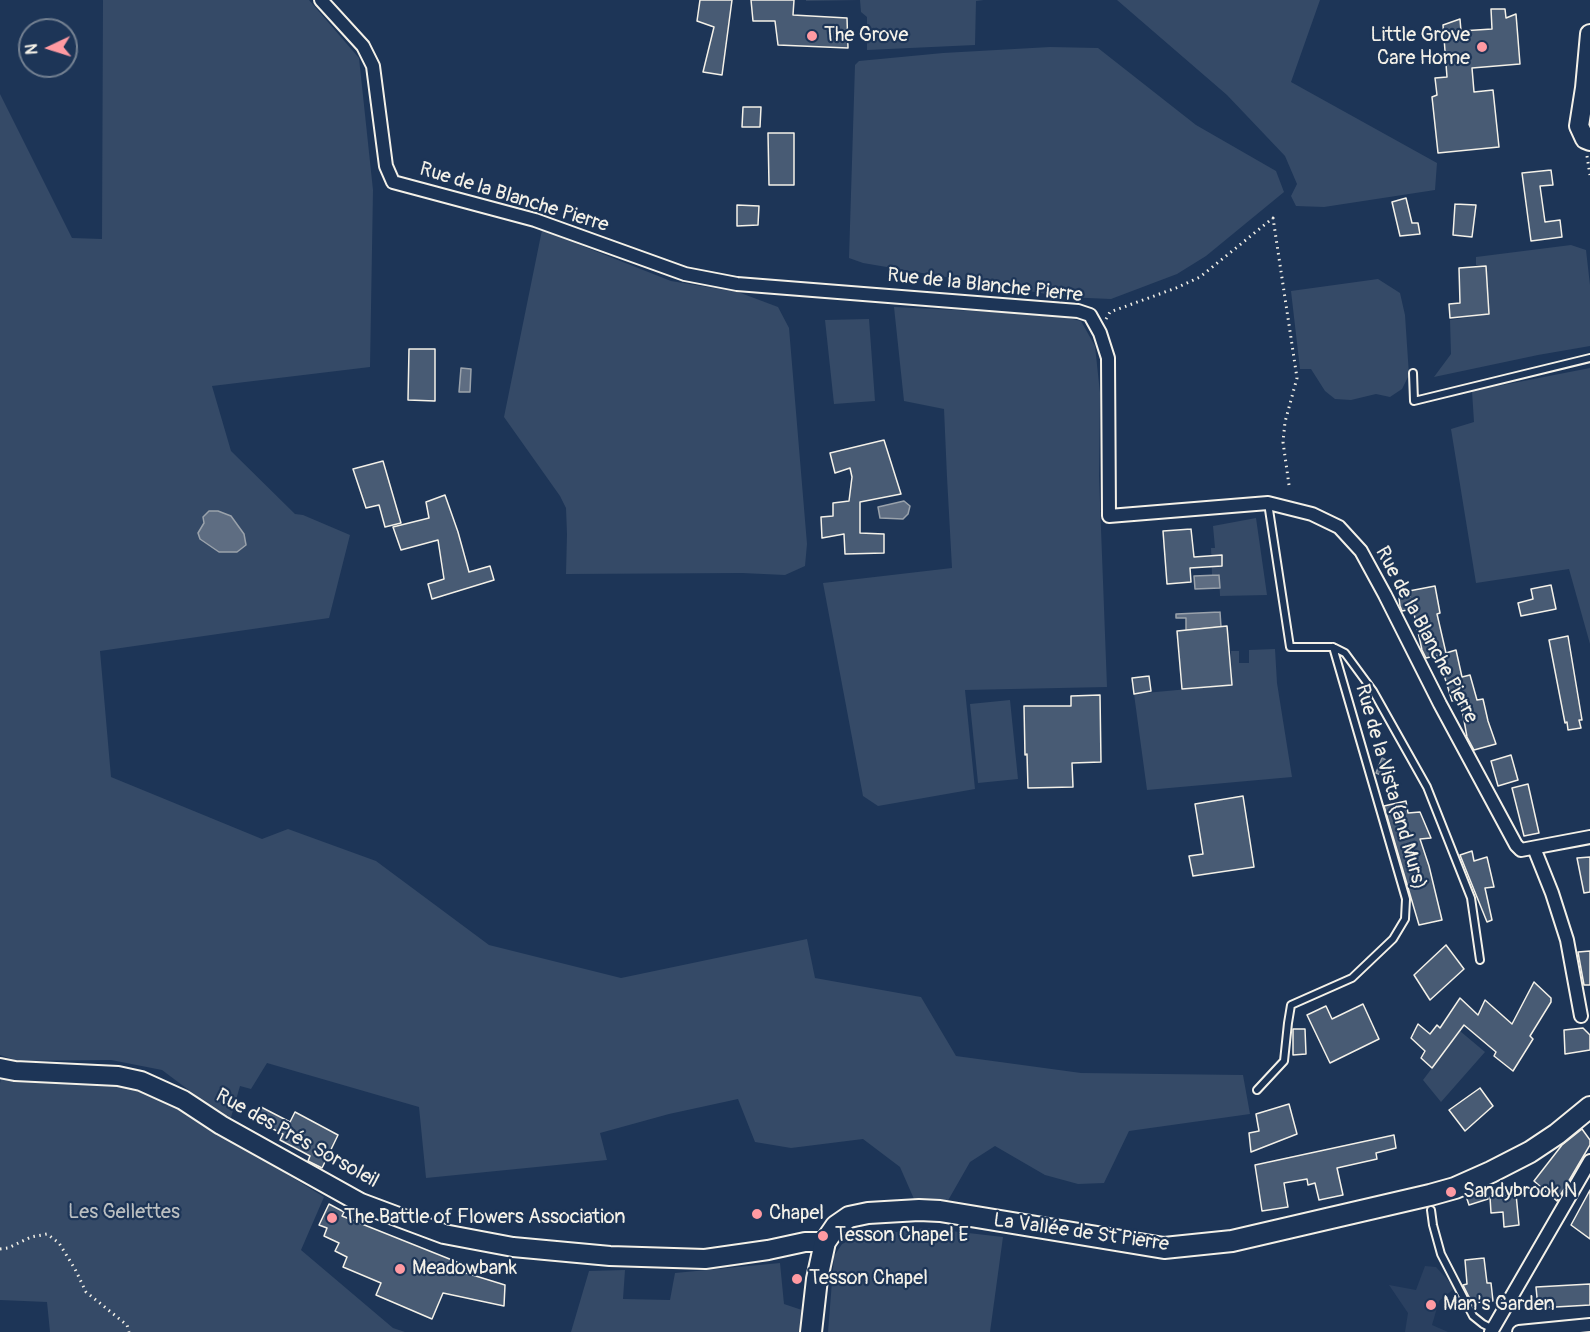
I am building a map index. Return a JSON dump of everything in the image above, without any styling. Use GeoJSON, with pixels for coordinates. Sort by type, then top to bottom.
{"type":"FeatureCollection","features":[{"type":"Feature","properties":{"kind":"main road"},"geometry":{"type":"LineString","coordinates":[[1590,34],[1586,88],[1580,126],[1585,139],[1590,141]]}},
{"type":"Feature","properties":{"kind":"main road","name":"Rue des Prés Sorsoleil"},"geometry":{"type":"LineString","coordinates":[[0,1068],[15,1071],[118,1076],[141,1081],[183,1100],[221,1125],[361,1203],[444,1234],[513,1247],[610,1256],[705,1260],[805,1242],[825,1242]]}},
{"type":"Feature","properties":{"kind":"main road","name":"La Vallée de St Pierre"},"geometry":{"type":"LineString","coordinates":[[811,1332],[817,1279],[825,1242],[836,1226],[849,1217],[868,1213],[920,1210],[1164,1248],[1232,1241],[1430,1196],[1455,1188],[1530,1152],[1557,1134],[1590,1107]]}},
{"type":"Feature","properties":{"kind":"street","name":"Rue de la Blanche Pierre"},"geometry":{"type":"LineString","coordinates":[[321,0],[363,46],[373,66],[386,166],[393,182],[535,220],[685,274],[737,284],[1078,311],[1090,315],[1100,333],[1108,358],[1109,516],[1268,502],[1312,514],[1339,527],[1361,551],[1516,845],[1521,850],[1534,848]]}},
{"type":"Feature","properties":{"kind":"street"},"geometry":{"type":"LineString","coordinates":[[1581,1016],[1567,940],[1534,848],[1590,837]]}},
{"type":"Feature","properties":{"kind":"street"},"geometry":{"type":"LineString","coordinates":[[1492,1330],[1590,1161]]}},
{"type":"Feature","properties":{"kind":"street"},"geometry":{"type":"LineString","coordinates":[[1519,1332],[1590,1325]]}},
{"type":"Feature","properties":{"kind":"lane"},"geometry":{"type":"LineString","coordinates":[[1413,373],[1414,401],[1590,358]]}},
{"type":"Feature","properties":{"kind":"lane"},"geometry":{"type":"LineString","coordinates":[[1268,502],[1290,647],[1334,647],[1345,653],[1373,691],[1427,788],[1471,898],[1480,960]]}},
{"type":"Feature","properties":{"kind":"lane","name":"Rue de la Vista (and Murs)"},"geometry":{"type":"LineString","coordinates":[[1257,1090],[1284,1061],[1292,1005],[1352,978],[1393,939],[1405,919],[1406,899],[1334,647]]}},
{"type":"Feature","properties":{"kind":"lane"},"geometry":{"type":"LineString","coordinates":[[1431,1210],[1442,1254],[1473,1317],[1492,1330]]}},
{"type":"Feature","properties":{"kind":"path"},"geometry":{"type":"LineString","coordinates":[[1106,319],[1110,312],[1200,277],[1273,218],[1297,378],[1285,422],[1283,442],[1289,485]]}},
{"type":"Feature","properties":{"kind":"path"},"geometry":{"type":"LineString","coordinates":[[0,1249],[8,1248],[31,1237],[48,1234],[59,1243],[86,1292],[127,1325],[129,1332]]}},
{"type":"Feature","properties":{"kind":"shaded area"},"geometry":{"type":"Polygon","coordinates":[[[461,368],[471,369],[470,392],[459,392],[461,368]]]}},
{"type":"Feature","properties":{"kind":"shaded area"},"geometry":{"type":"Polygon","coordinates":[[[904,501],[910,506],[908,514],[903,519],[880,518],[878,507],[904,501]]]}},
{"type":"Feature","properties":{"kind":"shaded area"},"geometry":{"type":"Polygon","coordinates":[[[209,511],[218,511],[231,516],[244,534],[246,545],[237,552],[219,552],[200,539],[198,533],[204,523],[203,517],[209,511]]]}},
{"type":"Feature","properties":{"kind":"shaded area"},"geometry":{"type":"Polygon","coordinates":[[[1219,575],[1220,588],[1195,589],[1194,576],[1219,575]]]}},
{"type":"Feature","properties":{"kind":"shaded area"},"geometry":{"type":"Polygon","coordinates":[[[1220,612],[1221,627],[1186,630],[1186,618],[1176,618],[1176,614],[1220,612]]]}},
{"type":"Feature","properties":{"kind":"shaded area"},"geometry":{"type":"Polygon","coordinates":[[[1382,758],[1386,760],[1392,778],[1388,781],[1376,773],[1382,758]]]}},
{"type":"Feature","properties":{"kind":"shaded area"},"geometry":{"type":"Polygon","coordinates":[[[1425,1266],[1436,1267],[1455,1288],[1439,1301],[1432,1325],[1448,1332],[1405,1332],[1408,1313],[1389,1285],[1416,1290],[1425,1266]]]}},
{"type":"Feature","properties":{"kind":"green space"},"geometry":{"type":"Polygon","coordinates":[[[103,0],[309,0],[359,58],[373,190],[370,367],[212,386],[231,451],[295,514],[303,515],[350,535],[329,618],[100,651],[111,777],[262,839],[288,829],[376,861],[489,945],[621,978],[807,939],[815,978],[921,997],[956,1056],[1081,1073],[1243,1075],[1250,1114],[1129,1131],[1104,1183],[1078,1184],[1045,1175],[995,1146],[970,1162],[946,1204],[914,1199],[900,1167],[863,1139],[791,1148],[755,1142],[738,1099],[669,1114],[600,1133],[607,1160],[426,1178],[419,1107],[267,1063],[251,1089],[240,1086],[230,1121],[162,1070],[111,1060],[18,1061],[0,1055],[0,94],[72,238],[102,239],[103,0]]]}},
{"type":"Feature","properties":{"kind":"green space"},"geometry":{"type":"Polygon","coordinates":[[[806,0],[860,0],[806,1],[806,0]]]}},
{"type":"Feature","properties":{"kind":"green space"},"geometry":{"type":"Polygon","coordinates":[[[860,0],[984,0],[976,1],[975,45],[867,50],[867,17],[861,12],[860,0]]]}},
{"type":"Feature","properties":{"kind":"green space"},"geometry":{"type":"Polygon","coordinates":[[[1117,0],[1320,0],[1291,82],[1437,163],[1435,190],[1324,207],[1296,206],[1291,196],[1297,184],[1285,156],[1227,95],[1117,0]]]}},
{"type":"Feature","properties":{"kind":"green space"},"geometry":{"type":"Polygon","coordinates":[[[1050,47],[1098,48],[1196,125],[1276,171],[1284,192],[1206,256],[1177,274],[1111,299],[1064,297],[863,263],[849,258],[855,65],[859,61],[943,53],[1050,47]]]}},
{"type":"Feature","properties":{"kind":"green space"},"geometry":{"type":"Polygon","coordinates":[[[542,230],[671,281],[738,292],[778,307],[789,328],[807,544],[805,566],[785,575],[742,573],[566,574],[566,508],[504,417],[542,230]]]}},
{"type":"Feature","properties":{"kind":"green space"},"geometry":{"type":"Polygon","coordinates":[[[1571,245],[1586,250],[1590,285],[1590,346],[1434,377],[1451,354],[1450,320],[1489,314],[1486,267],[1476,265],[1476,257],[1571,245]]]}},
{"type":"Feature","properties":{"kind":"green space"},"geometry":{"type":"Polygon","coordinates":[[[1378,279],[1400,293],[1405,315],[1409,375],[1402,389],[1390,397],[1376,394],[1351,400],[1335,399],[1325,391],[1311,369],[1300,369],[1291,291],[1378,279]]]}},
{"type":"Feature","properties":{"kind":"green space"},"geometry":{"type":"Polygon","coordinates":[[[894,307],[1055,315],[1081,321],[1095,346],[1100,393],[1099,476],[1107,687],[965,690],[975,789],[878,806],[863,796],[823,583],[952,568],[944,409],[904,401],[894,307]]]}},
{"type":"Feature","properties":{"kind":"green space"},"geometry":{"type":"Polygon","coordinates":[[[869,319],[875,401],[834,404],[825,320],[869,319]]]}},
{"type":"Feature","properties":{"kind":"green space"},"geometry":{"type":"Polygon","coordinates":[[[1590,368],[1590,644],[1569,569],[1476,583],[1451,429],[1474,422],[1472,391],[1590,368]]]}},
{"type":"Feature","properties":{"kind":"green space"},"geometry":{"type":"Polygon","coordinates":[[[1256,518],[1267,595],[1220,596],[1219,575],[1212,575],[1211,548],[1215,548],[1213,526],[1256,518]]]}},
{"type":"Feature","properties":{"kind":"green space"},"geometry":{"type":"Polygon","coordinates":[[[1275,649],[1277,683],[1292,777],[1147,790],[1134,694],[1232,685],[1231,651],[1239,651],[1239,663],[1249,663],[1249,650],[1275,649]]]}},
{"type":"Feature","properties":{"kind":"green space"},"geometry":{"type":"Polygon","coordinates":[[[1010,700],[1018,779],[978,783],[970,704],[1010,700]]]}},
{"type":"Feature","properties":{"kind":"green space"},"geometry":{"type":"Polygon","coordinates":[[[1460,1031],[1485,1052],[1441,1102],[1423,1080],[1460,1031]]]}},
{"type":"Feature","properties":{"kind":"green space","name":"Les Gellettes"},"geometry":{"type":"Polygon","coordinates":[[[1,1079],[120,1084],[170,1102],[324,1197],[301,1250],[393,1328],[405,1332],[50,1332],[47,1302],[0,1300],[1,1079]]]}},
{"type":"Feature","properties":{"kind":"green space"},"geometry":{"type":"Polygon","coordinates":[[[925,1228],[1003,1237],[990,1332],[828,1332],[834,1256],[842,1244],[854,1238],[925,1228]]]}},
{"type":"Feature","properties":{"kind":"green space"},"geometry":{"type":"Polygon","coordinates":[[[780,1263],[784,1304],[805,1311],[801,1332],[571,1332],[589,1271],[625,1270],[623,1299],[670,1300],[675,1273],[780,1263]]]}},
{"type":"Feature","properties":{"kind":"building"},"geometry":{"type":"Polygon","coordinates":[[[700,0],[732,0],[722,75],[703,72],[714,27],[697,21],[700,0]]]}},
{"type":"Feature","properties":{"kind":"building","name":"The Grove"},"geometry":{"type":"Polygon","coordinates":[[[751,0],[794,0],[793,15],[847,18],[848,48],[778,45],[775,21],[753,21],[751,0]]]}},
{"type":"Feature","properties":{"kind":"building"},"geometry":{"type":"Polygon","coordinates":[[[1491,9],[1505,9],[1506,18],[1516,14],[1520,64],[1472,68],[1474,92],[1493,90],[1499,147],[1438,153],[1432,97],[1437,95],[1435,78],[1447,77],[1443,25],[1460,19],[1461,31],[1492,29],[1491,9]]]}},
{"type":"Feature","properties":{"kind":"building"},"geometry":{"type":"Polygon","coordinates":[[[743,107],[761,107],[760,127],[742,127],[743,107]]]}},
{"type":"Feature","properties":{"kind":"building"},"geometry":{"type":"Polygon","coordinates":[[[768,133],[794,133],[794,185],[769,185],[768,133]]]}},
{"type":"Feature","properties":{"kind":"building"},"geometry":{"type":"Polygon","coordinates":[[[1551,170],[1553,185],[1540,186],[1545,222],[1560,220],[1562,237],[1531,241],[1522,173],[1551,170]]]}},
{"type":"Feature","properties":{"kind":"building"},"geometry":{"type":"Polygon","coordinates":[[[1406,198],[1412,223],[1418,223],[1420,234],[1400,236],[1392,202],[1406,198]]]}},
{"type":"Feature","properties":{"kind":"building"},"geometry":{"type":"Polygon","coordinates":[[[1455,204],[1476,205],[1472,237],[1453,235],[1455,204]]]}},
{"type":"Feature","properties":{"kind":"building"},"geometry":{"type":"Polygon","coordinates":[[[737,205],[759,206],[758,225],[737,226],[737,205]]]}},
{"type":"Feature","properties":{"kind":"building"},"geometry":{"type":"Polygon","coordinates":[[[1486,266],[1489,314],[1450,318],[1449,304],[1460,303],[1459,268],[1486,266]]]}},
{"type":"Feature","properties":{"kind":"building"},"geometry":{"type":"Polygon","coordinates":[[[409,349],[435,349],[435,401],[408,400],[409,349]]]}},
{"type":"Feature","properties":{"kind":"building"},"geometry":{"type":"Polygon","coordinates":[[[884,440],[901,494],[860,502],[860,533],[884,534],[884,553],[845,554],[844,534],[822,538],[821,517],[833,516],[833,503],[849,501],[852,477],[850,468],[835,473],[830,453],[884,440]]]}},
{"type":"Feature","properties":{"kind":"building"},"geometry":{"type":"Polygon","coordinates":[[[383,461],[401,523],[385,527],[379,505],[366,508],[353,469],[383,461]]]}},
{"type":"Feature","properties":{"kind":"building"},"geometry":{"type":"Polygon","coordinates":[[[445,495],[469,572],[490,566],[494,580],[432,599],[428,584],[444,579],[438,540],[401,550],[393,527],[429,518],[426,502],[445,495]]]}},
{"type":"Feature","properties":{"kind":"building"},"geometry":{"type":"Polygon","coordinates":[[[1191,529],[1194,557],[1222,555],[1222,566],[1190,568],[1191,582],[1167,584],[1163,531],[1191,529]]]}},
{"type":"Feature","properties":{"kind":"building"},"geometry":{"type":"Polygon","coordinates":[[[1551,585],[1556,609],[1521,616],[1518,603],[1533,599],[1531,589],[1551,585]]]}},
{"type":"Feature","properties":{"kind":"building"},"geometry":{"type":"Polygon","coordinates":[[[1435,586],[1440,613],[1437,614],[1446,653],[1456,650],[1462,677],[1470,675],[1477,700],[1483,699],[1496,744],[1474,750],[1467,737],[1460,698],[1452,701],[1444,675],[1441,675],[1437,656],[1440,655],[1426,658],[1422,650],[1413,609],[1402,611],[1400,606],[1399,598],[1410,596],[1409,591],[1435,586]]]}},
{"type":"Feature","properties":{"kind":"building"},"geometry":{"type":"Polygon","coordinates":[[[1227,626],[1232,685],[1182,689],[1177,631],[1227,626]]]}},
{"type":"Feature","properties":{"kind":"building"},"geometry":{"type":"Polygon","coordinates":[[[1568,636],[1582,720],[1579,720],[1581,728],[1568,730],[1549,640],[1568,636]]]}},
{"type":"Feature","properties":{"kind":"building"},"geometry":{"type":"Polygon","coordinates":[[[1149,676],[1151,691],[1134,694],[1132,678],[1149,676]]]}},
{"type":"Feature","properties":{"kind":"building"},"geometry":{"type":"Polygon","coordinates":[[[1100,695],[1101,762],[1072,763],[1073,787],[1028,788],[1024,706],[1071,706],[1071,696],[1100,695]]]}},
{"type":"Feature","properties":{"kind":"building"},"geometry":{"type":"Polygon","coordinates":[[[1511,755],[1518,780],[1498,786],[1491,761],[1511,755]]]}},
{"type":"Feature","properties":{"kind":"building"},"geometry":{"type":"Polygon","coordinates":[[[1528,784],[1539,833],[1524,836],[1512,788],[1528,784]]]}},
{"type":"Feature","properties":{"kind":"building"},"geometry":{"type":"Polygon","coordinates":[[[1243,796],[1254,867],[1193,876],[1189,856],[1203,854],[1195,804],[1243,796]]]}},
{"type":"Feature","properties":{"kind":"building"},"geometry":{"type":"Polygon","coordinates":[[[1406,801],[1408,813],[1420,812],[1431,838],[1420,839],[1442,920],[1419,925],[1384,806],[1406,801]]]}},
{"type":"Feature","properties":{"kind":"building"},"geometry":{"type":"Polygon","coordinates":[[[1472,851],[1474,861],[1487,857],[1494,887],[1485,888],[1492,920],[1487,922],[1460,855],[1472,851]]]}},
{"type":"Feature","properties":{"kind":"building"},"geometry":{"type":"Polygon","coordinates":[[[1590,857],[1590,892],[1584,893],[1577,858],[1590,857]]]}},
{"type":"Feature","properties":{"kind":"building"},"geometry":{"type":"Polygon","coordinates":[[[1446,945],[1464,969],[1430,1000],[1414,975],[1446,945]]]}},
{"type":"Feature","properties":{"kind":"building"},"geometry":{"type":"Polygon","coordinates":[[[1590,951],[1590,985],[1584,985],[1578,952],[1590,951]]]}},
{"type":"Feature","properties":{"kind":"building"},"geometry":{"type":"Polygon","coordinates":[[[1534,982],[1551,998],[1551,1002],[1530,1036],[1533,1039],[1513,1071],[1494,1056],[1496,1052],[1464,1025],[1432,1068],[1421,1058],[1425,1051],[1411,1038],[1418,1024],[1430,1034],[1437,1025],[1440,1028],[1460,998],[1478,1015],[1485,1000],[1512,1024],[1534,982]]]}},
{"type":"Feature","properties":{"kind":"building"},"geometry":{"type":"Polygon","coordinates":[[[1363,1004],[1379,1039],[1330,1063],[1307,1015],[1326,1006],[1332,1019],[1363,1004]]]}},
{"type":"Feature","properties":{"kind":"building"},"geometry":{"type":"Polygon","coordinates":[[[1583,1028],[1590,1035],[1590,1050],[1565,1054],[1564,1030],[1583,1028]]]}},
{"type":"Feature","properties":{"kind":"building"},"geometry":{"type":"Polygon","coordinates":[[[1293,1029],[1305,1029],[1306,1054],[1293,1055],[1293,1029]]]}},
{"type":"Feature","properties":{"kind":"building"},"geometry":{"type":"Polygon","coordinates":[[[1480,1088],[1493,1106],[1465,1131],[1449,1110],[1480,1088]]]}},
{"type":"Feature","properties":{"kind":"building"},"geometry":{"type":"Polygon","coordinates":[[[1289,1104],[1297,1134],[1251,1152],[1249,1133],[1259,1131],[1256,1114],[1289,1104]]]}},
{"type":"Feature","properties":{"kind":"building"},"geometry":{"type":"Polygon","coordinates":[[[261,1107],[290,1122],[295,1112],[338,1135],[322,1168],[308,1161],[310,1156],[280,1140],[283,1134],[255,1120],[261,1107]]]}},
{"type":"Feature","properties":{"kind":"building"},"geometry":{"type":"Polygon","coordinates":[[[1582,1129],[1590,1140],[1590,1145],[1557,1201],[1534,1181],[1562,1145],[1582,1129]]]}},
{"type":"Feature","properties":{"kind":"building"},"geometry":{"type":"Polygon","coordinates":[[[1394,1135],[1396,1148],[1376,1153],[1377,1159],[1337,1168],[1343,1195],[1319,1200],[1315,1183],[1308,1185],[1307,1179],[1284,1183],[1288,1207],[1262,1211],[1255,1165],[1394,1135]]]}},
{"type":"Feature","properties":{"kind":"building"},"geometry":{"type":"Polygon","coordinates":[[[1484,1188],[1488,1199],[1469,1205],[1466,1196],[1484,1188]]]}},
{"type":"Feature","properties":{"kind":"building"},"geometry":{"type":"Polygon","coordinates":[[[1590,1190],[1590,1239],[1571,1225],[1590,1190]]]}},
{"type":"Feature","properties":{"kind":"building"},"geometry":{"type":"Polygon","coordinates":[[[1516,1194],[1519,1225],[1504,1227],[1503,1212],[1491,1213],[1490,1197],[1516,1194]]]}},
{"type":"Feature","properties":{"kind":"building","name":"Meadowbank"},"geometry":{"type":"Polygon","coordinates":[[[329,1204],[344,1212],[342,1216],[457,1262],[453,1269],[505,1285],[504,1306],[443,1293],[432,1319],[376,1295],[381,1283],[343,1267],[347,1257],[335,1251],[339,1243],[324,1236],[327,1228],[319,1225],[329,1204]]]}},
{"type":"Feature","properties":{"kind":"building"},"geometry":{"type":"Polygon","coordinates":[[[1484,1258],[1487,1283],[1491,1283],[1493,1301],[1472,1303],[1463,1285],[1467,1284],[1465,1260],[1484,1258]]]}},
{"type":"Feature","properties":{"kind":"building"},"geometry":{"type":"Polygon","coordinates":[[[1590,1284],[1590,1305],[1538,1308],[1536,1287],[1590,1284]]]}},
{"type":"Feature","properties":{"kind":"place","name":"The Grove"},"geometry":{"type":"Point","coordinates":[812,36]}},
{"type":"Feature","properties":{"kind":"place","name":"Little Grove Care Home"},"geometry":{"type":"Point","coordinates":[1482,47]}},
{"type":"Feature","properties":{"kind":"place","name":"Sandybrook N"},"geometry":{"type":"Point","coordinates":[1451,1192]}},
{"type":"Feature","properties":{"kind":"place","name":"Chapel"},"geometry":{"type":"Point","coordinates":[757,1214]}},
{"type":"Feature","properties":{"kind":"place","name":"The Battle of Flowers Association"},"geometry":{"type":"Point","coordinates":[332,1218]}},
{"type":"Feature","properties":{"kind":"place","name":"Tesson Chapel E"},"geometry":{"type":"Point","coordinates":[823,1236]}},
{"type":"Feature","properties":{"kind":"place","name":"Meadowbank"},"geometry":{"type":"Point","coordinates":[400,1269]}},
{"type":"Feature","properties":{"kind":"place","name":"Tesson Chapel"},"geometry":{"type":"Point","coordinates":[797,1279]}},
{"type":"Feature","properties":{"kind":"place","name":"Man's Garden"},"geometry":{"type":"Point","coordinates":[1431,1305]}}]}
